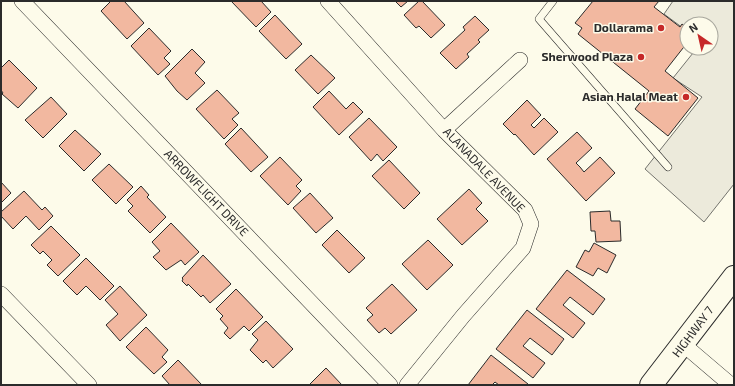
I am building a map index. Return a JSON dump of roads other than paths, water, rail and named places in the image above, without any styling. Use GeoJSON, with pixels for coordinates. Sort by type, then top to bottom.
{"type":"FeatureCollection","features":[{"type":"Feature","properties":{"kind":"main road","name":"HIGHWAY 7"},"geometry":{"type":"LineString","coordinates":[[651,385],[684,345],[734,277]]}},
{"type":"Feature","properties":{"kind":"street","name":"ARROWFLIGHT DRIVE"},"geometry":{"type":"LineString","coordinates":[[22,1],[390,385]]}},
{"type":"Feature","properties":{"kind":"street","name":"ALANADALE AVENUE"},"geometry":{"type":"LineString","coordinates":[[328,1],[444,130],[526,210],[532,224],[523,248],[463,316],[407,385]]}},
{"type":"Feature","properties":{"kind":"street"},"geometry":{"type":"LineString","coordinates":[[444,130],[520,60]]}},
{"type":"Feature","properties":{"kind":"street"},"geometry":{"type":"LineString","coordinates":[[1,294],[89,385]]}},
{"type":"Feature","properties":{"kind":"street"},"geometry":{"type":"LineString","coordinates":[[684,345],[731,385]]}},
{"type":"Feature","properties":{"kind":"lane"},"geometry":{"type":"LineString","coordinates":[[553,1],[539,19],[668,167]]}},
{"type":"Feature","properties":{"kind":"place","name":"Dollarama"},"geometry":{"type":"Point","coordinates":[661,28]}},
{"type":"Feature","properties":{"kind":"place","name":"Sherwood Plaza"},"geometry":{"type":"Point","coordinates":[641,57]}},
{"type":"Feature","properties":{"kind":"place","name":"Asian Halal Meat"},"geometry":{"type":"Point","coordinates":[686,97]}}]}
